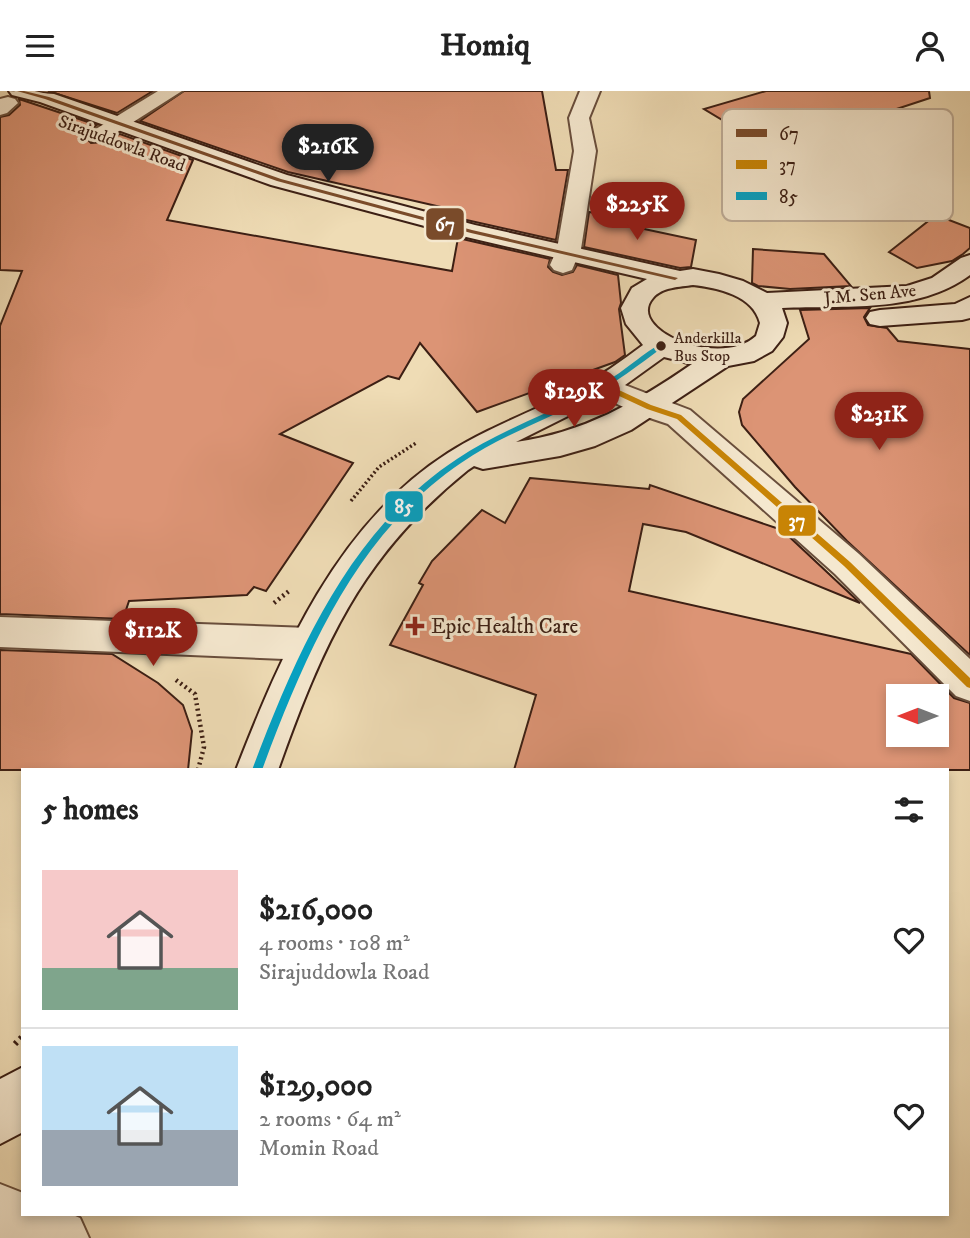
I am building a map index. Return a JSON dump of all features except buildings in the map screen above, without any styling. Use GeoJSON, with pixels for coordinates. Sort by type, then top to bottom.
{"type":"FeatureCollection","features":[{"type":"Feature","properties":{"kind":"main road"},"geometry":{"type":"LineString","coordinates":[[107,131],[172,91]]}},
{"type":"Feature","properties":{"kind":"main road"},"geometry":{"type":"LineString","coordinates":[[565,260],[585,151],[579,118],[590,91]]}},
{"type":"Feature","properties":{"kind":"main road","name":"Sirajuddowla Road"},"geometry":{"type":"LineString","coordinates":[[7,101],[107,131],[158,158],[440,239],[565,260],[662,282]]}},
{"type":"Feature","properties":{"kind":"main road","name":"J.M. Sen Ave"},"geometry":{"type":"LineString","coordinates":[[767,312],[909,294],[941,283],[970,263]]}},
{"type":"Feature","properties":{"kind":"main road"},"geometry":{"type":"LineString","coordinates":[[712,279],[731,283],[767,312],[771,334],[753,351],[719,359],[679,354],[661,346],[646,335],[637,323],[634,309],[639,297],[662,282],[712,279]]}},
{"type":"Feature","properties":{"kind":"main road"},"geometry":{"type":"LineString","coordinates":[[909,294],[967,311]]}},
{"type":"Feature","properties":{"kind":"main road","name":"J.M. Sen Ave"},"geometry":{"type":"LineString","coordinates":[[767,312],[967,311]]}},
{"type":"Feature","properties":{"kind":"main road"},"geometry":{"type":"LineString","coordinates":[[258,768],[278,713],[337,590],[373,541],[413,499],[457,462],[604,386],[661,346]]}},
{"type":"Feature","properties":{"kind":"main road"},"geometry":{"type":"LineString","coordinates":[[457,462],[533,451],[584,438],[649,407],[719,359]]}},
{"type":"Feature","properties":{"kind":"main road"},"geometry":{"type":"LineString","coordinates":[[604,386],[649,407],[679,417],[847,564],[970,684]]}},
{"type":"Feature","properties":{"kind":"main road"},"geometry":{"type":"LineString","coordinates":[[0,632],[309,644]]}},
{"type":"Feature","properties":{"kind":"main road"},"geometry":{"type":"LineString","coordinates":[[0,1117],[21,1095]]}},
{"type":"Feature","properties":{"kind":"main road"},"geometry":{"type":"LineString","coordinates":[[0,1212],[60,1238]]}},
{"type":"Feature","properties":{"kind":"path"},"geometry":{"type":"LineString","coordinates":[[165,673],[195,694],[204,747],[199,768]]}},
{"type":"Feature","properties":{"kind":"transit line","name":"67"},"geometry":{"type":"LineString","coordinates":[[19,91],[47,98],[279,180],[471,231],[675,278]]}},
{"type":"Feature","properties":{"kind":"transit line","name":"85"},"geometry":{"type":"LineString","coordinates":[[258,768],[291,683],[333,599],[387,524],[420,491],[457,462],[493,441],[604,386],[661,346]]}},
{"type":"Feature","properties":{"kind":"transit line","name":"37"},"geometry":{"type":"LineString","coordinates":[[604,386],[649,407],[679,417],[847,564],[970,684]]}},
{"type":"Feature","properties":{"kind":"place","name":"Anderkilla Bus Stop"},"geometry":{"type":"Point","coordinates":[661,346]}},
{"type":"Feature","properties":{"kind":"place","name":"Epic Health Care"},"geometry":{"type":"Point","coordinates":[415,626]}}]}
